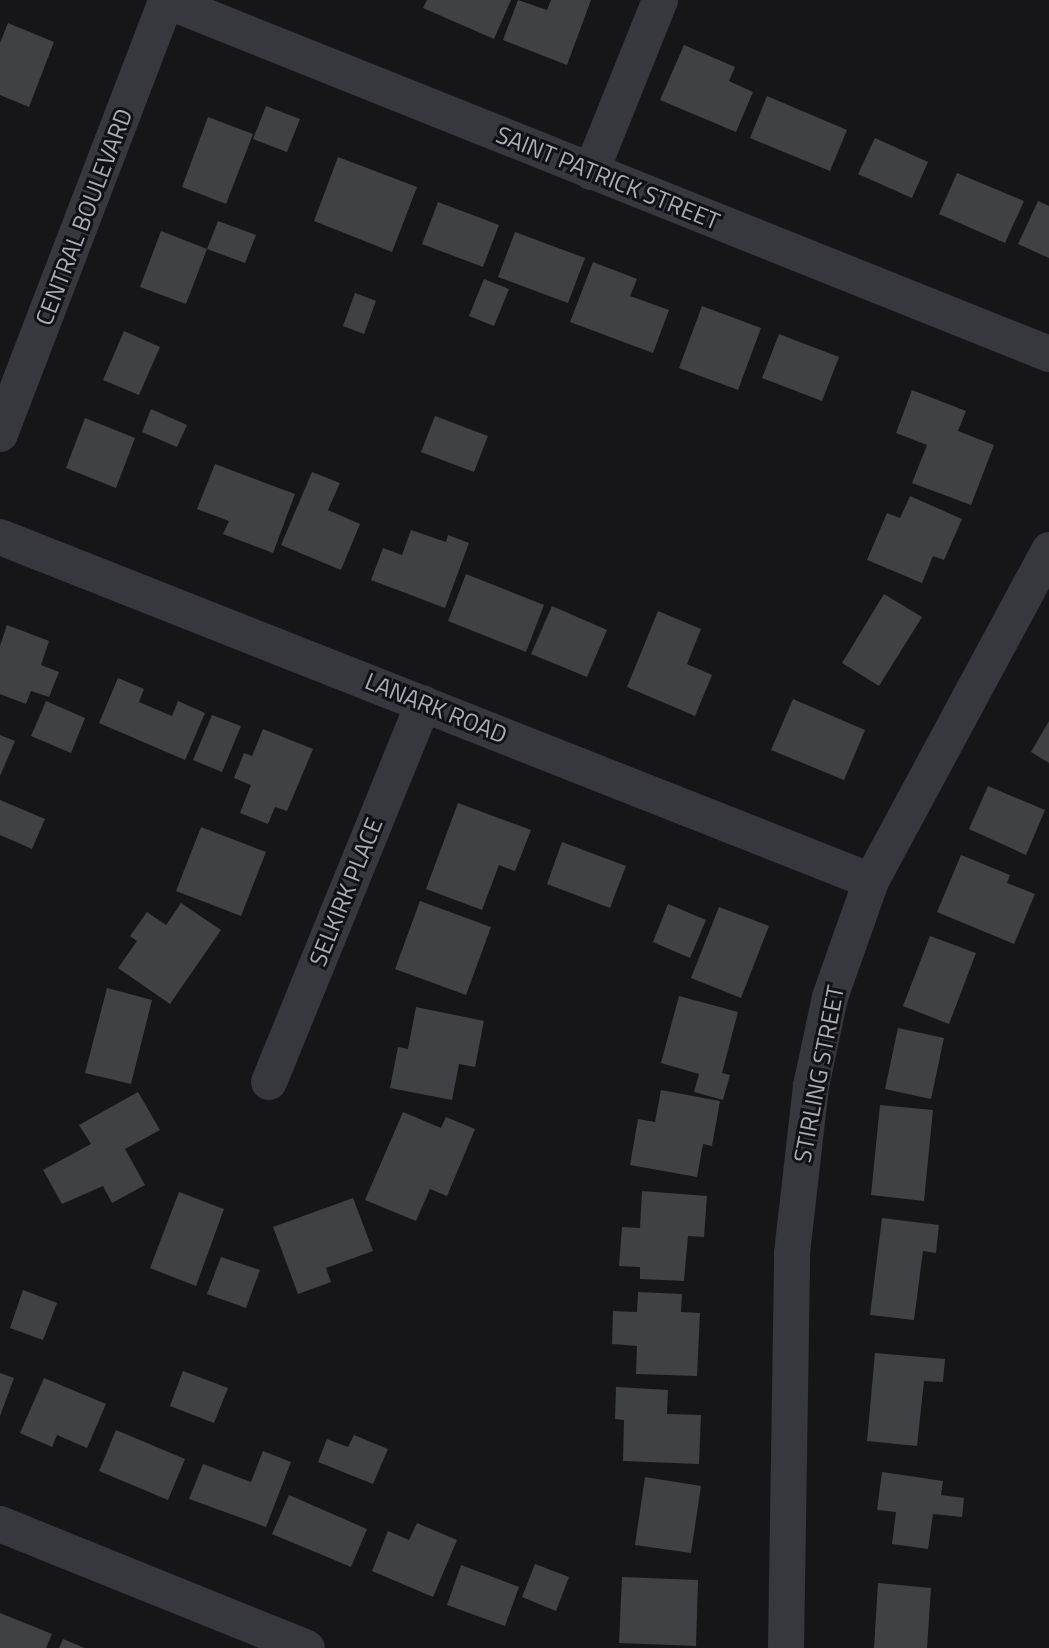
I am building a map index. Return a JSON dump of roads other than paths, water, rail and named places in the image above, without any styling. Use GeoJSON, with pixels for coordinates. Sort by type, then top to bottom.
{"type":"FeatureCollection","features":[{"type":"Feature","properties":{"kind":"street"},"geometry":{"type":"LineString","coordinates":[[591,172],[660,0]]}},
{"type":"Feature","properties":{"kind":"street","name":"SAINT PATRICK STREET"},"geometry":{"type":"LineString","coordinates":[[167,1],[1049,354]]}},
{"type":"Feature","properties":{"kind":"street","name":"CENTRAL BOULEVARD"},"geometry":{"type":"LineString","coordinates":[[0,434],[167,1]]}},
{"type":"Feature","properties":{"kind":"street","name":"LANARK ROAD"},"geometry":{"type":"LineString","coordinates":[[0,537],[871,881]]}},
{"type":"Feature","properties":{"kind":"street","name":"STIRLING STREET"},"geometry":{"type":"LineString","coordinates":[[786,1648],[792,1253],[799,1168],[830,997],[871,881],[1049,550]]}},
{"type":"Feature","properties":{"kind":"street","name":"SELKIRK PLACE"},"geometry":{"type":"LineString","coordinates":[[269,1082],[424,703]]}},
{"type":"Feature","properties":{"kind":"street"},"geometry":{"type":"LineString","coordinates":[[0,1524],[307,1648]]}}]}
